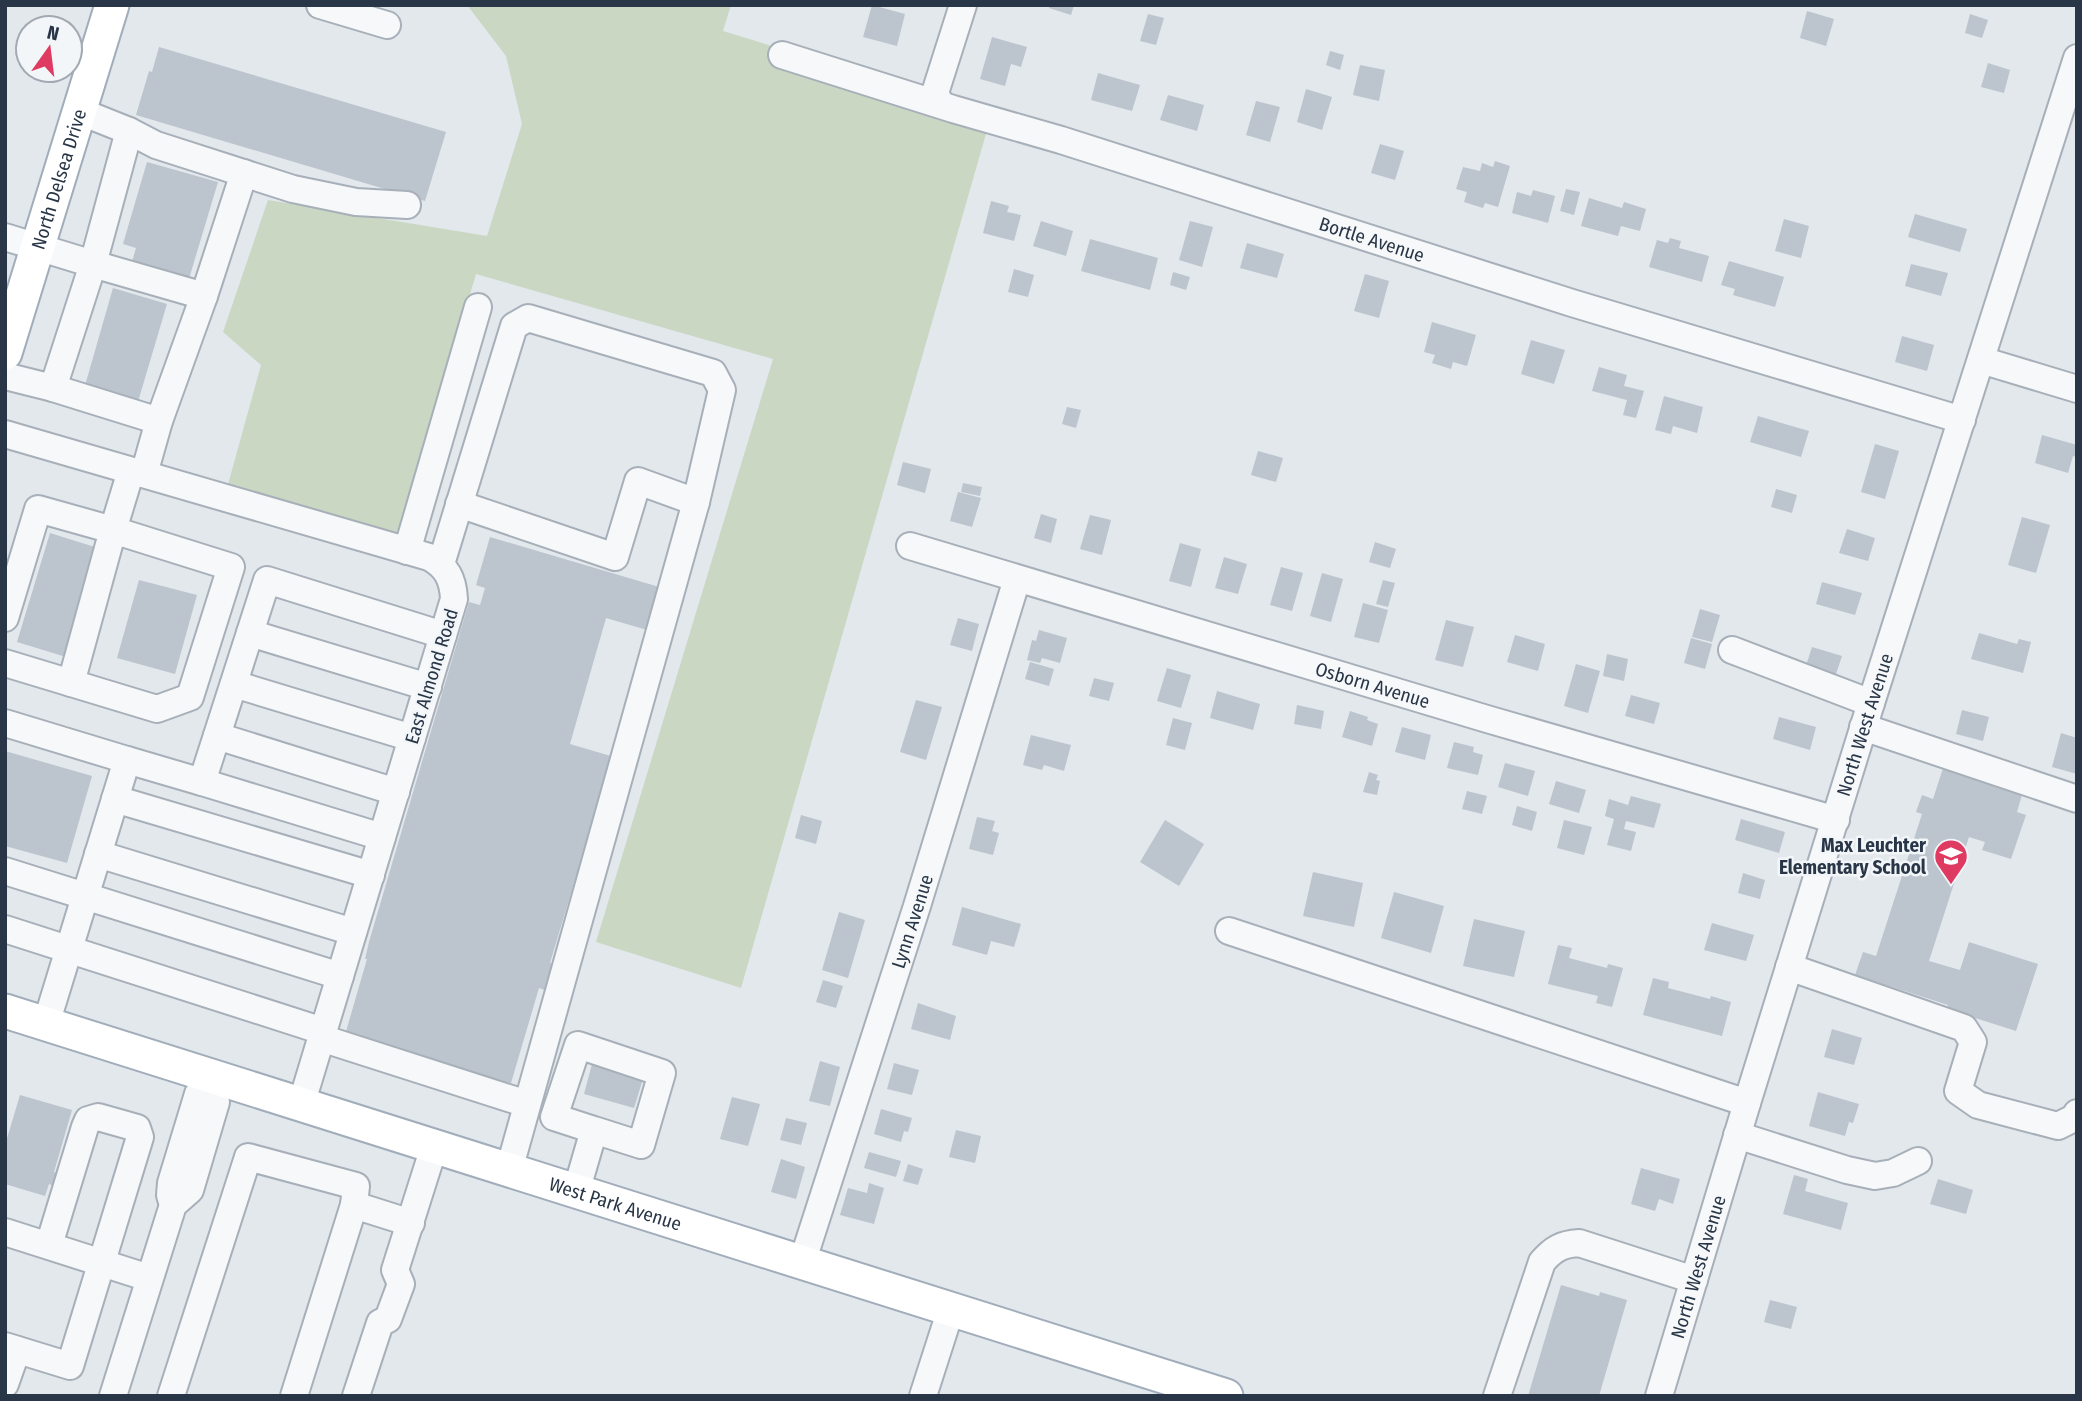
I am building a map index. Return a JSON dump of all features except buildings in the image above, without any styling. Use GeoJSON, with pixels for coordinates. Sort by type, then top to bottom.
{"type":"FeatureCollection","features":[{"type":"Feature","properties":{"kind":"main road","name":"North Delsea Drive"},"geometry":{"type":"LineString","coordinates":[[5,353],[112,5]]}},
{"type":"Feature","properties":{"kind":"main road","name":"West Park Avenue"},"geometry":{"type":"LineString","coordinates":[[5,1012],[212,1083],[301,1105],[1226,1396]]}},
{"type":"Feature","properties":{"kind":"street"},"geometry":{"type":"LineString","coordinates":[[320,5],[387,25]]}},
{"type":"Feature","properties":{"kind":"street"},"geometry":{"type":"LineString","coordinates":[[940,103],[935,93],[963,5]]}},
{"type":"Feature","properties":{"kind":"street","name":"Bortle Avenue"},"geometry":{"type":"LineString","coordinates":[[782,55],[1215,188],[1572,303],[1962,420]]}},
{"type":"Feature","properties":{"kind":"street","name":"North West Avenue"},"geometry":{"type":"LineString","coordinates":[[1659,1396],[1867,715],[2075,67]]}},
{"type":"Feature","properties":{"kind":"street"},"geometry":{"type":"LineString","coordinates":[[79,111],[156,145],[293,190],[356,202],[407,205]]}},
{"type":"Feature","properties":{"kind":"street"},"geometry":{"type":"LineString","coordinates":[[53,388],[93,264],[129,131]]}},
{"type":"Feature","properties":{"kind":"street"},"geometry":{"type":"LineString","coordinates":[[71,683],[113,530],[159,421],[244,173]]}},
{"type":"Feature","properties":{"kind":"street"},"geometry":{"type":"LineString","coordinates":[[5,237],[204,296]]}},
{"type":"Feature","properties":{"kind":"street"},"geometry":{"type":"LineString","coordinates":[[407,551],[478,307]]}},
{"type":"Feature","properties":{"kind":"street"},"geometry":{"type":"LineString","coordinates":[[5,434],[429,557],[441,564],[514,326],[528,318],[713,373],[722,390],[696,502],[509,1170]]}},
{"type":"Feature","properties":{"kind":"street"},"geometry":{"type":"LineString","coordinates":[[1981,360],[2077,389]]}},
{"type":"Feature","properties":{"kind":"street"},"geometry":{"type":"LineString","coordinates":[[5,376],[159,421]]}},
{"type":"Feature","properties":{"kind":"street"},"geometry":{"type":"LineString","coordinates":[[460,504],[615,556],[638,481],[696,502]]}},
{"type":"Feature","properties":{"kind":"street"},"geometry":{"type":"LineString","coordinates":[[5,618],[38,509],[230,567],[190,697],[157,709],[5,663]]}},
{"type":"Feature","properties":{"kind":"street","name":"Osborn Avenue"},"geometry":{"type":"LineString","coordinates":[[910,546],[1836,820]]}},
{"type":"Feature","properties":{"kind":"street","name":"East Almond Road"},"geometry":{"type":"LineString","coordinates":[[301,1105],[454,599],[450,575],[441,564]]}},
{"type":"Feature","properties":{"kind":"street","name":"Lynn Avenue"},"geometry":{"type":"LineString","coordinates":[[802,1263],[921,894],[1017,579]]}},
{"type":"Feature","properties":{"kind":"street"},"geometry":{"type":"LineString","coordinates":[[202,782],[267,580],[443,635]]}},
{"type":"Feature","properties":{"kind":"street"},"geometry":{"type":"LineString","coordinates":[[250,633],[428,687]]}},
{"type":"Feature","properties":{"kind":"street"},"geometry":{"type":"LineString","coordinates":[[1732,650],[1867,715],[2077,799]]}},
{"type":"Feature","properties":{"kind":"street"},"geometry":{"type":"LineString","coordinates":[[233,684],[412,738]]}},
{"type":"Feature","properties":{"kind":"street"},"geometry":{"type":"LineString","coordinates":[[5,723],[382,837]]}},
{"type":"Feature","properties":{"kind":"street"},"geometry":{"type":"LineString","coordinates":[[217,736],[396,792]]}},
{"type":"Feature","properties":{"kind":"street"},"geometry":{"type":"LineString","coordinates":[[46,1024],[127,760]]}},
{"type":"Feature","properties":{"kind":"street"},"geometry":{"type":"LineString","coordinates":[[115,799],[371,875]]}},
{"type":"Feature","properties":{"kind":"street"},"geometry":{"type":"LineString","coordinates":[[98,854],[353,932]]}},
{"type":"Feature","properties":{"kind":"street"},"geometry":{"type":"LineString","coordinates":[[5,870],[340,976]]}},
{"type":"Feature","properties":{"kind":"street"},"geometry":{"type":"LineString","coordinates":[[5,929],[527,1104]]}},
{"type":"Feature","properties":{"kind":"street"},"geometry":{"type":"LineString","coordinates":[[1229,930],[1747,1103]]}},
{"type":"Feature","properties":{"kind":"street"},"geometry":{"type":"LineString","coordinates":[[1789,967],[1964,1028],[1973,1042],[1958,1091],[1978,1104],[2058,1126],[2074,1118],[2077,1113]]}},
{"type":"Feature","properties":{"kind":"street"},"geometry":{"type":"LineString","coordinates":[[578,1045],[662,1073],[641,1145],[594,1130],[554,1117],[578,1045]]}},
{"type":"Feature","properties":{"kind":"street"},"geometry":{"type":"LineString","coordinates":[[113,1396],[173,1205],[190,1190],[216,1102],[212,1083]]}},
{"type":"Feature","properties":{"kind":"street"},"geometry":{"type":"LineString","coordinates":[[5,1384],[11,1348],[70,1366],[140,1137],[137,1128],[98,1117],[89,1120],[49,1245]]}},
{"type":"Feature","properties":{"kind":"street"},"geometry":{"type":"LineString","coordinates":[[576,1192],[594,1130]]}},
{"type":"Feature","properties":{"kind":"street"},"geometry":{"type":"LineString","coordinates":[[1737,1135],[1847,1170],[1875,1175],[1893,1173],[1918,1161]]}},
{"type":"Feature","properties":{"kind":"street"},"geometry":{"type":"LineString","coordinates":[[356,1396],[380,1324],[388,1319],[401,1284],[396,1270],[434,1147]]}},
{"type":"Feature","properties":{"kind":"street"},"geometry":{"type":"LineString","coordinates":[[171,1396],[248,1157],[356,1186],[354,1205],[294,1396]]}},
{"type":"Feature","properties":{"kind":"street"},"geometry":{"type":"LineString","coordinates":[[354,1205],[411,1223]]}},
{"type":"Feature","properties":{"kind":"street"},"geometry":{"type":"LineString","coordinates":[[5,1231],[149,1278]]}},
{"type":"Feature","properties":{"kind":"street"},"geometry":{"type":"LineString","coordinates":[[1497,1396],[1542,1262],[1551,1252],[1579,1243],[1694,1280]]}},
{"type":"Feature","properties":{"kind":"street"},"geometry":{"type":"LineString","coordinates":[[923,1396],[951,1309]]}},
{"type":"Feature","properties":{"kind":"green space"},"geometry":{"type":"Polygon","coordinates":[[[467,5],[731,5],[723,31],[992,113],[741,988],[596,942],[773,359],[476,274],[394,550],[224,499],[261,365],[223,332],[268,200],[487,236],[522,124],[506,56],[467,5]]]}},
{"type":"Feature","properties":{"kind":"place","name":"Max Leuchter Elementary School"},"geometry":{"type":"Point","coordinates":[1951,886]}}]}
